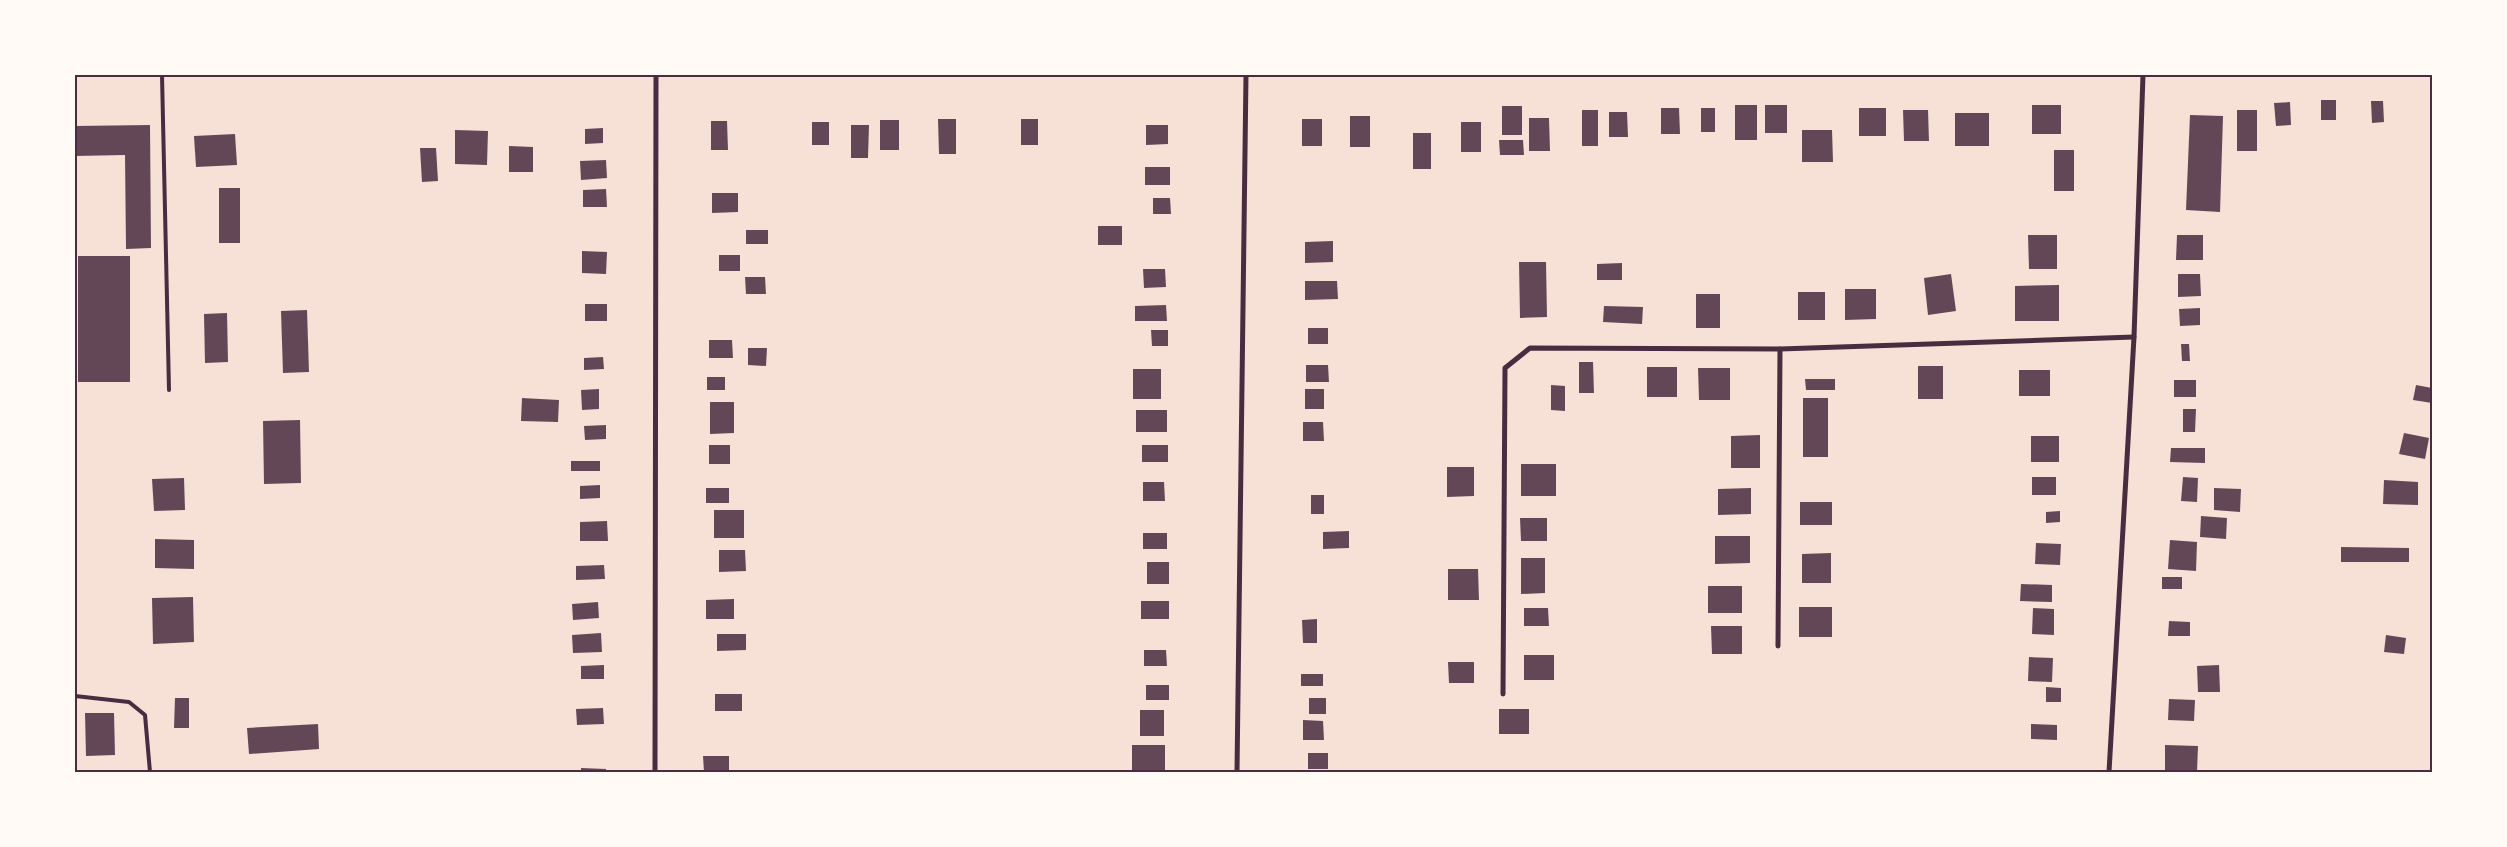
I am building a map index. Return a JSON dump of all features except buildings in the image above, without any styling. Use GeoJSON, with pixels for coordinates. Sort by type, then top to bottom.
{"type":"FeatureCollection","features":[{"type":"Feature","properties":{"kind":"street"},"geometry":{"type":"LineString","coordinates":[[655,772],[656,75]]}},
{"type":"Feature","properties":{"kind":"street"},"geometry":{"type":"LineString","coordinates":[[1238,772],[1246,75]]}},
{"type":"Feature","properties":{"kind":"street"},"geometry":{"type":"LineString","coordinates":[[2109,772],[2134,338],[2143,75]]}},
{"type":"Feature","properties":{"kind":"street"},"geometry":{"type":"LineString","coordinates":[[1503,694],[1505,368],[1530,348],[1780,349],[2134,338]]}},
{"type":"Feature","properties":{"kind":"street"},"geometry":{"type":"LineString","coordinates":[[1778,646],[1780,349]]}},
{"type":"Feature","properties":{"kind":"lane"},"geometry":{"type":"LineString","coordinates":[[162,75],[168,390]]}},
{"type":"Feature","properties":{"kind":"lane"},"geometry":{"type":"LineString","coordinates":[[75,696],[129,702],[145,716],[150,772]]}}]}
